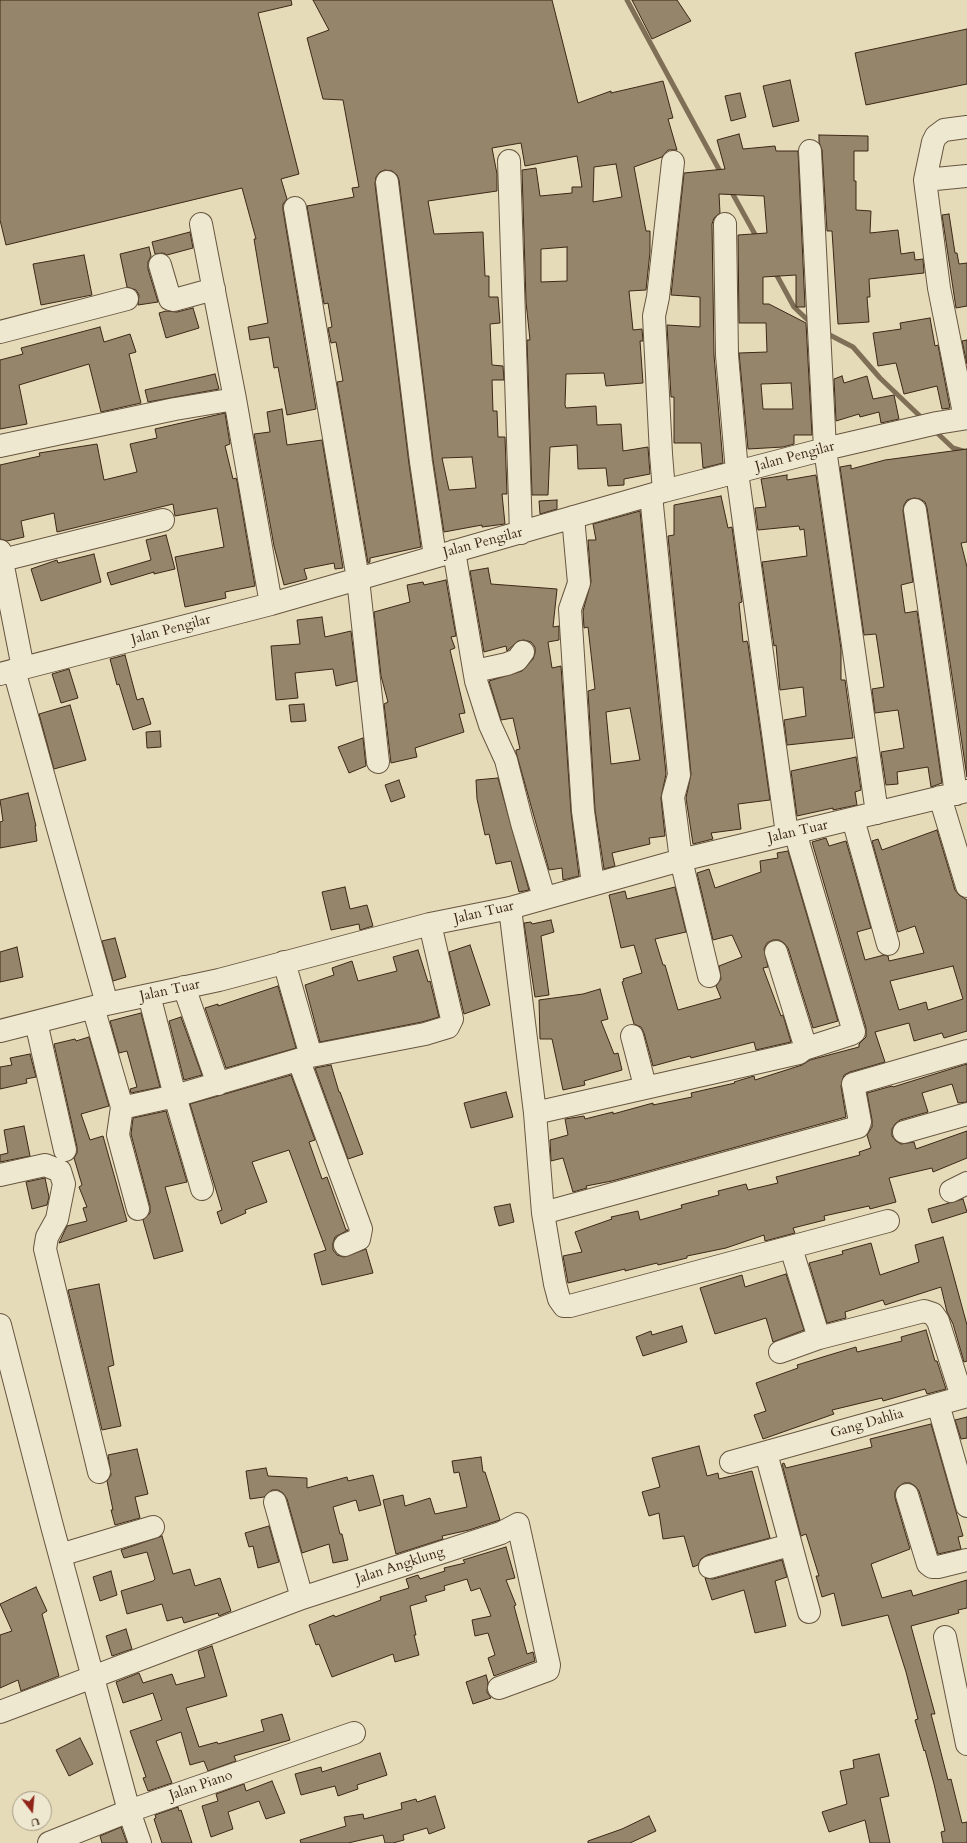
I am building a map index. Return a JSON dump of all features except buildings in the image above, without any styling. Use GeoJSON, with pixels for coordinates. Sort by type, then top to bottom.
{"type":"FeatureCollection","features":[{"type":"Feature","properties":{"kind":"street"},"geometry":{"type":"LineString","coordinates":[[966,418],[939,288],[925,180],[932,142],[936,136],[944,130],[967,127]]}},
{"type":"Feature","properties":{"kind":"street"},"geometry":{"type":"LineString","coordinates":[[810,151],[825,449],[877,813]]}},
{"type":"Feature","properties":{"kind":"street"},"geometry":{"type":"LineString","coordinates":[[509,161],[521,533]]}},
{"type":"Feature","properties":{"kind":"street"},"geometry":{"type":"LineString","coordinates":[[673,162],[658,297],[654,316],[660,454],[658,493],[679,775],[673,797],[681,860],[709,976]]}},
{"type":"Feature","properties":{"kind":"street"},"geometry":{"type":"LineString","coordinates":[[925,180],[967,176]]}},
{"type":"Feature","properties":{"kind":"street"},"geometry":{"type":"LineString","coordinates":[[387,182],[421,462],[490,726],[506,760],[522,823],[544,897]]}},
{"type":"Feature","properties":{"kind":"street"},"geometry":{"type":"LineString","coordinates":[[295,208],[358,580],[378,762]]}},
{"type":"Feature","properties":{"kind":"street"},"geometry":{"type":"LineString","coordinates":[[201,224],[235,399],[271,604]]}},
{"type":"Feature","properties":{"kind":"street"},"geometry":{"type":"LineString","coordinates":[[535,1113],[646,1086],[799,1053],[804,1048],[854,1032],[791,833],[737,472],[727,355],[726,224]]}},
{"type":"Feature","properties":{"kind":"street"},"geometry":{"type":"LineString","coordinates":[[160,265],[170,299],[174,300],[214,289]]}},
{"type":"Feature","properties":{"kind":"street"},"geometry":{"type":"LineString","coordinates":[[0,332],[127,299]]}},
{"type":"Feature","properties":{"kind":"street"},"geometry":{"type":"LineString","coordinates":[[0,446],[175,408],[235,399]]}},
{"type":"Feature","properties":{"kind":"street","name":"Jalan Pengilar"},"geometry":{"type":"LineString","coordinates":[[12,671],[271,604],[573,517],[737,472],[825,449],[936,423],[966,418]]}},
{"type":"Feature","properties":{"kind":"street"},"geometry":{"type":"LineString","coordinates":[[915,510],[967,886]]}},
{"type":"Feature","properties":{"kind":"street"},"geometry":{"type":"LineString","coordinates":[[573,517],[578,583],[570,609],[583,811],[594,884]]}},
{"type":"Feature","properties":{"kind":"street"},"geometry":{"type":"LineString","coordinates":[[138,1209],[118,1136],[122,1107],[100,1006],[12,671],[1,555],[163,520]]}},
{"type":"Feature","properties":{"kind":"street"},"geometry":{"type":"LineString","coordinates":[[475,671],[507,664],[517,660],[523,652]]}},
{"type":"Feature","properties":{"kind":"street","name":"Jalan Tuar"},"geometry":{"type":"LineString","coordinates":[[0,1031],[100,1006],[184,988],[430,924],[510,908],[544,897],[681,860],[954,794]]}},
{"type":"Feature","properties":{"kind":"street"},"geometry":{"type":"LineString","coordinates":[[853,819],[888,944]]}},
{"type":"Feature","properties":{"kind":"street"},"geometry":{"type":"LineString","coordinates":[[510,908],[535,1113],[543,1213],[555,1284],[559,1299],[564,1306],[570,1306],[791,1248],[888,1220]]}},
{"type":"Feature","properties":{"kind":"street"},"geometry":{"type":"LineString","coordinates":[[122,1107],[126,1108],[175,1096],[305,1058],[424,1034],[448,1027],[452,1019],[430,924]]}},
{"type":"Feature","properties":{"kind":"street"},"geometry":{"type":"LineString","coordinates":[[776,952],[804,1042],[804,1048]]}},
{"type":"Feature","properties":{"kind":"street"},"geometry":{"type":"LineString","coordinates":[[284,962],[305,1058],[361,1229],[359,1239],[345,1245]]}},
{"type":"Feature","properties":{"kind":"street"},"geometry":{"type":"LineString","coordinates":[[184,988],[218,1084]]}},
{"type":"Feature","properties":{"kind":"street"},"geometry":{"type":"LineString","coordinates":[[149,995],[175,1096],[202,1189]]}},
{"type":"Feature","properties":{"kind":"street"},"geometry":{"type":"LineString","coordinates":[[36,1022],[65,1150]]}},
{"type":"Feature","properties":{"kind":"street"},"geometry":{"type":"LineString","coordinates":[[632,1036],[646,1086]]}},
{"type":"Feature","properties":{"kind":"street"},"geometry":{"type":"LineString","coordinates":[[543,1213],[858,1127],[860,1122],[853,1084],[967,1051]]}},
{"type":"Feature","properties":{"kind":"street"},"geometry":{"type":"LineString","coordinates":[[904,1132],[967,1114]]}},
{"type":"Feature","properties":{"kind":"street"},"geometry":{"type":"LineString","coordinates":[[0,1175],[45,1165],[60,1171],[64,1184],[57,1219],[47,1237],[45,1249],[99,1472]]}},
{"type":"Feature","properties":{"kind":"street"},"geometry":{"type":"LineString","coordinates":[[791,1248],[819,1338]]}},
{"type":"Feature","properties":{"kind":"street"},"geometry":{"type":"LineString","coordinates":[[780,1352],[819,1338],[924,1311],[933,1314],[938,1321],[964,1396]]}},
{"type":"Feature","properties":{"kind":"street"},"geometry":{"type":"LineString","coordinates":[[0,1325],[129,1811],[140,1843]]}},
{"type":"Feature","properties":{"kind":"street","name":"Gang Dahlia"},"geometry":{"type":"LineString","coordinates":[[731,1462],[964,1396]]}},
{"type":"Feature","properties":{"kind":"street"},"geometry":{"type":"LineString","coordinates":[[938,1404],[967,1506]]}},
{"type":"Feature","properties":{"kind":"street"},"geometry":{"type":"LineString","coordinates":[[766,1453],[809,1612]]}},
{"type":"Feature","properties":{"kind":"street"},"geometry":{"type":"LineString","coordinates":[[907,1495],[928,1564],[932,1567],[938,1567],[967,1560]]}},
{"type":"Feature","properties":{"kind":"street"},"geometry":{"type":"LineString","coordinates":[[275,1502],[302,1598]]}},
{"type":"Feature","properties":{"kind":"street","name":"Jalan Angklung"},"geometry":{"type":"LineString","coordinates":[[0,1712],[302,1598],[501,1533],[518,1524],[549,1665],[548,1670],[499,1688]]}},
{"type":"Feature","properties":{"kind":"street"},"geometry":{"type":"LineString","coordinates":[[60,1555],[153,1527]]}},
{"type":"Feature","properties":{"kind":"street"},"geometry":{"type":"LineString","coordinates":[[710,1567],[790,1545]]}},
{"type":"Feature","properties":{"kind":"street"},"geometry":{"type":"LineString","coordinates":[[945,1637],[967,1744]]}},
{"type":"Feature","properties":{"kind":"street","name":"Jalan Piano"},"geometry":{"type":"LineString","coordinates":[[49,1843],[129,1811],[354,1732]]}},
{"type":"Feature","properties":{"kind":"waterway"},"geometry":{"type":"LineString","coordinates":[[627,0],[722,175]]}},
{"type":"Feature","properties":{"kind":"waterway"},"geometry":{"type":"LineString","coordinates":[[730,189],[757,238]]}},
{"type":"Feature","properties":{"kind":"waterway"},"geometry":{"type":"LineString","coordinates":[[775,272],[794,307],[813,325]]}},
{"type":"Feature","properties":{"kind":"waterway"},"geometry":{"type":"LineString","coordinates":[[824,332],[853,347],[880,378],[924,420]]}},
{"type":"Feature","properties":{"kind":"waterway"},"geometry":{"type":"LineString","coordinates":[[934,430],[953,448],[967,452]]}}]}
